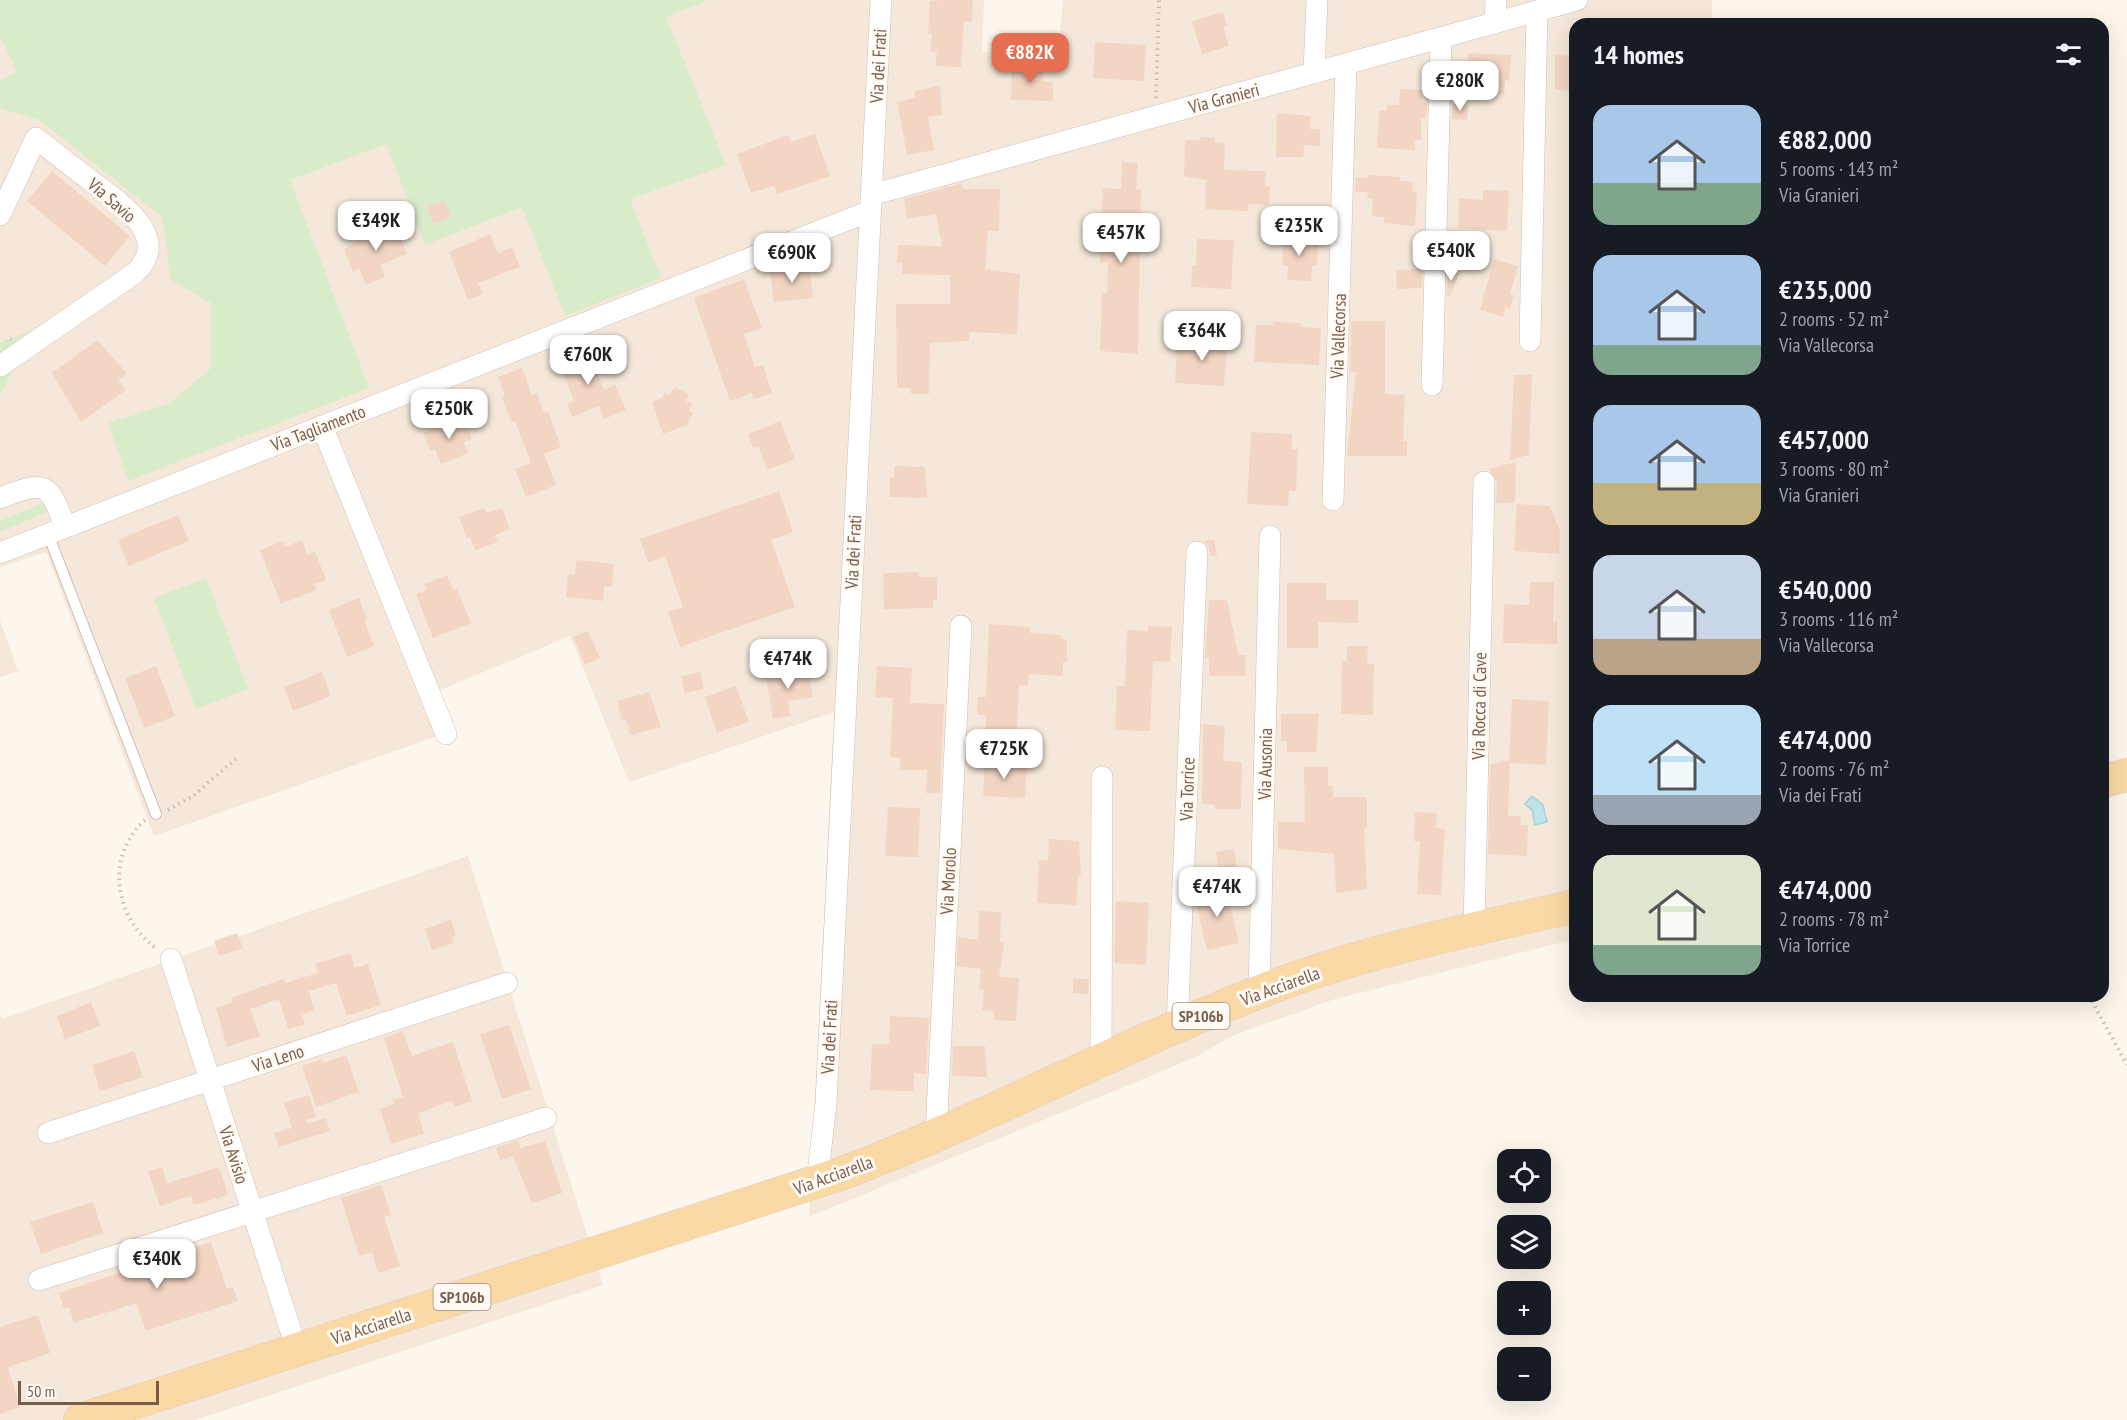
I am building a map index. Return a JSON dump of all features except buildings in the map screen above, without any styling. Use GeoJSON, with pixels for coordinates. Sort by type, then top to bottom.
{"type":"FeatureCollection","features":[{"type":"Feature","properties":{"kind":"main road"},"geometry":{"type":"LineString","coordinates":[[2109,780],[2127,775]]}},
{"type":"Feature","properties":{"kind":"main road","name":"Via Acciarella"},"geometry":{"type":"LineString","coordinates":[[80,1420],[830,1177],[936,1135],[1259,992],[1349,962],[1569,907]]}},
{"type":"Feature","properties":{"kind":"street","name":"Via dei Frati"},"geometry":{"type":"LineString","coordinates":[[830,1177],[834,1143],[826,1103],[881,0]]}},
{"type":"Feature","properties":{"kind":"street"},"geometry":{"type":"LineString","coordinates":[[1314,73],[1317,0]]}},
{"type":"Feature","properties":{"kind":"street"},"geometry":{"type":"LineString","coordinates":[[1495,23],[1496,0]]}},
{"type":"Feature","properties":{"kind":"street","name":"Via Granieri"},"geometry":{"type":"LineString","coordinates":[[870,203],[1155,117],[1577,0]]}},
{"type":"Feature","properties":{"kind":"street"},"geometry":{"type":"LineString","coordinates":[[1530,341],[1537,11]]}},
{"type":"Feature","properties":{"kind":"street"},"geometry":{"type":"LineString","coordinates":[[1432,385],[1441,38]]}},
{"type":"Feature","properties":{"kind":"street","name":"Via Vallecorsa"},"geometry":{"type":"LineString","coordinates":[[1333,500],[1346,64]]}},
{"type":"Feature","properties":{"kind":"street","name":"Via Savio"},"geometry":{"type":"LineString","coordinates":[[0,215],[36,138],[129,210],[142,226],[147,242],[146,256],[135,273],[0,366]]}},
{"type":"Feature","properties":{"kind":"street","name":"Via Tagliamento"},"geometry":{"type":"LineString","coordinates":[[0,553],[322,426],[870,203]]}},
{"type":"Feature","properties":{"kind":"street"},"geometry":{"type":"LineString","coordinates":[[322,426],[446,734]]}},
{"type":"Feature","properties":{"kind":"street","name":"Via Rocca di Cave"},"geometry":{"type":"LineString","coordinates":[[1474,930],[1484,483]]}},
{"type":"Feature","properties":{"kind":"street"},"geometry":{"type":"LineString","coordinates":[[0,498],[25,488],[45,489],[53,494],[57,530]]}},
{"type":"Feature","properties":{"kind":"street","name":"Via Ausonia"},"geometry":{"type":"LineString","coordinates":[[1259,992],[1270,536]]}},
{"type":"Feature","properties":{"kind":"street","name":"Via Torrice"},"geometry":{"type":"LineString","coordinates":[[1177,1027],[1197,552]]}},
{"type":"Feature","properties":{"kind":"street","name":"Via Morolo"},"geometry":{"type":"LineString","coordinates":[[936,1135],[961,626]]}},
{"type":"Feature","properties":{"kind":"street"},"geometry":{"type":"LineString","coordinates":[[1101,1061],[1102,777]]}},
{"type":"Feature","properties":{"kind":"street","name":"Via Avisio"},"geometry":{"type":"LineString","coordinates":[[171,959],[297,1350]]}},
{"type":"Feature","properties":{"kind":"street","name":"Via Leno"},"geometry":{"type":"LineString","coordinates":[[48,1133],[507,984]]}},
{"type":"Feature","properties":{"kind":"street"},"geometry":{"type":"LineString","coordinates":[[39,1280],[546,1118]]}},
{"type":"Feature","properties":{"kind":"lane"},"geometry":{"type":"LineString","coordinates":[[57,530],[156,814]]}},
{"type":"Feature","properties":{"kind":"path"},"geometry":{"type":"LineString","coordinates":[[1155,117],[1159,0]]}},
{"type":"Feature","properties":{"kind":"path"},"geometry":{"type":"LineString","coordinates":[[171,959],[134,929],[123,908],[119,884],[120,867],[130,837],[138,826],[156,814],[193,796],[239,756]]}},
{"type":"Feature","properties":{"kind":"path"},"geometry":{"type":"LineString","coordinates":[[2092,1002],[2127,1065]]}},
{"type":"Feature","properties":{"kind":"shaded area"},"geometry":{"type":"Polygon","coordinates":[[[0,0],[984,0],[982,52],[1058,57],[1063,0],[1712,0],[1712,18],[1569,18],[1569,940],[1335,999],[1234,1035],[1196,1057],[809,1217],[834,712],[629,782],[570,636],[424,697],[440,735],[154,836],[46,552],[0,567],[0,0]]]}},
{"type":"Feature","properties":{"kind":"shaded area"},"geometry":{"type":"Polygon","coordinates":[[[0,620],[18,671],[0,677],[0,620]]]}},
{"type":"Feature","properties":{"kind":"shaded area"},"geometry":{"type":"Polygon","coordinates":[[[468,856],[603,1285],[195,1420],[0,1420],[0,1015],[2,1019],[468,856]]]}},
{"type":"Feature","properties":{"kind":"green space"},"geometry":{"type":"Polygon","coordinates":[[[0,0],[708,0],[666,17],[726,165],[630,199],[661,278],[565,316],[522,207],[425,245],[386,144],[290,180],[369,388],[128,481],[108,423],[170,403],[211,368],[211,303],[171,280],[162,217],[39,120],[0,108],[0,80],[17,72],[0,36],[0,0]]]}},
{"type":"Feature","properties":{"kind":"green space"},"geometry":{"type":"Polygon","coordinates":[[[32,330],[0,396],[0,343],[32,330]]]}},
{"type":"Feature","properties":{"kind":"green space"},"geometry":{"type":"Polygon","coordinates":[[[45,502],[49,511],[0,532],[0,521],[45,502]]]}},
{"type":"Feature","properties":{"kind":"green space"},"geometry":{"type":"Polygon","coordinates":[[[206,578],[248,689],[196,709],[154,598],[206,578]]]}},
{"type":"Feature","properties":{"kind":"water"},"geometry":{"type":"Polygon","coordinates":[[[1532,796],[1543,805],[1547,822],[1535,825],[1532,810],[1525,804],[1532,796]]]}}]}
